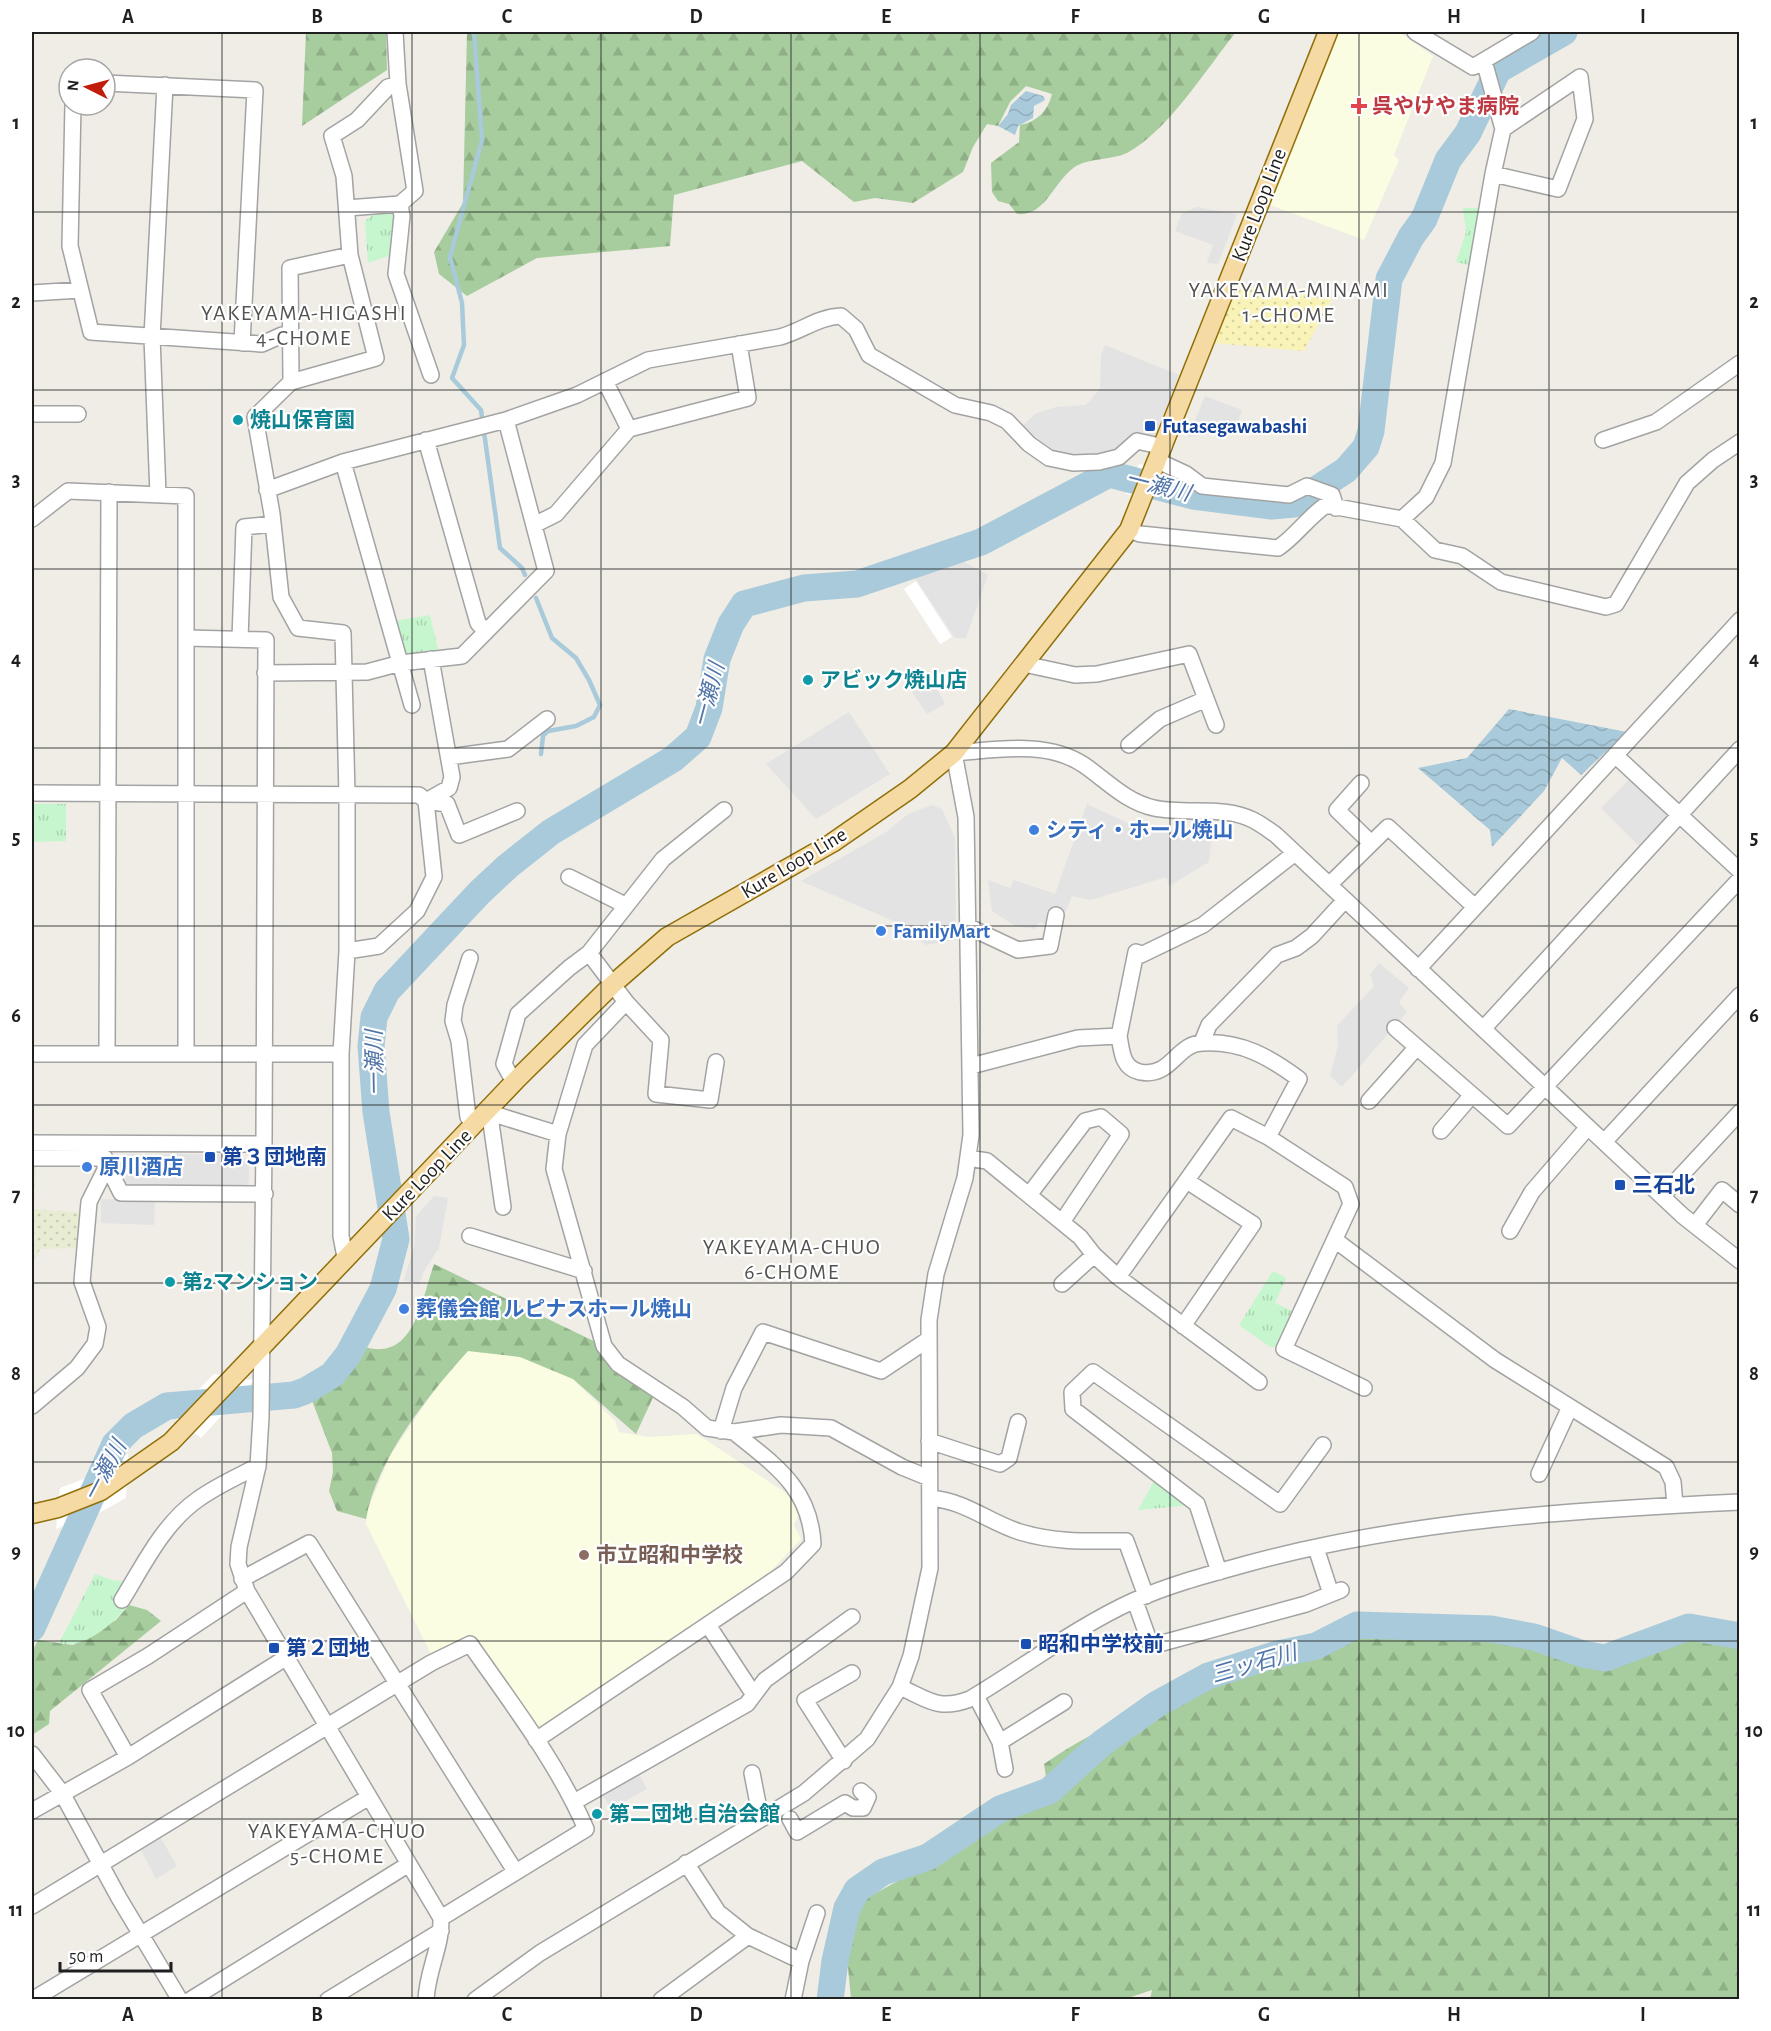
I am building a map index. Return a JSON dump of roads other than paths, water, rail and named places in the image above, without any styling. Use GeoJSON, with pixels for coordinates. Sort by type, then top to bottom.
{"type":"FeatureCollection","features":[{"type":"Feature","properties":{"kind":"main road","name":"Kure Loop Line"},"geometry":{"type":"LineString","coordinates":[[32,1514],[58,1508],[101,1491],[127,1475],[171,1442],[263,1347],[345,1257],[489,1118],[518,1078],[612,985],[666,937],[832,843],[910,789],[954,753],[1129,530],[1328,32]]}},
{"type":"Feature","properties":{"kind":"street"},"geometry":{"type":"LineString","coordinates":[[347,208],[400,204],[415,191],[398,84],[395,32]]}},
{"type":"Feature","properties":{"kind":"street"},"geometry":{"type":"LineString","coordinates":[[1415,32],[1473,67],[1532,32]]}},
{"type":"Feature","properties":{"kind":"street"},"geometry":{"type":"LineString","coordinates":[[1402,519],[1426,497],[1443,463],[1493,174],[1503,129],[1484,61]]}},
{"type":"Feature","properties":{"kind":"street"},"geometry":{"type":"LineString","coordinates":[[1493,174],[1558,189],[1585,119],[1581,76],[1503,129]]}},
{"type":"Feature","properties":{"kind":"street"},"geometry":{"type":"LineString","coordinates":[[117,83],[255,90],[242,342]]}},
{"type":"Feature","properties":{"kind":"street"},"geometry":{"type":"LineString","coordinates":[[345,1257],[341,1236],[341,1054],[347,951],[347,795],[343,633],[298,628],[281,597],[273,524],[255,417],[291,382],[375,358],[350,255],[344,176],[332,136],[357,120],[388,87],[398,84]]}},
{"type":"Feature","properties":{"kind":"street"},"geometry":{"type":"LineString","coordinates":[[158,495],[152,337],[165,85]]}},
{"type":"Feature","properties":{"kind":"street"},"geometry":{"type":"LineString","coordinates":[[73,117],[70,246],[91,332],[262,344],[282,335],[290,336]]}},
{"type":"Feature","properties":{"kind":"street"},"geometry":{"type":"LineString","coordinates":[[400,204],[402,216],[396,274],[431,375]]}},
{"type":"Feature","properties":{"kind":"street"},"geometry":{"type":"LineString","coordinates":[[291,382],[290,268],[350,255]]}},
{"type":"Feature","properties":{"kind":"street"},"geometry":{"type":"LineString","coordinates":[[32,293],[80,291]]}},
{"type":"Feature","properties":{"kind":"street"},"geometry":{"type":"LineString","coordinates":[[267,489],[343,462],[494,423],[577,395],[648,360],[801,331],[823,317],[841,316],[856,329],[869,355],[955,405],[991,413],[1007,421],[1029,444],[1049,458],[1073,463],[1099,462],[1119,457],[1137,441],[1159,459],[1202,486],[1289,495],[1307,486],[1332,495],[1336,508]]}},
{"type":"Feature","properties":{"kind":"street"},"geometry":{"type":"LineString","coordinates":[[534,525],[556,514],[629,429],[748,398],[740,344]]}},
{"type":"Feature","properties":{"kind":"street"},"geometry":{"type":"LineString","coordinates":[[1603,440],[1656,422],[1740,363]]}},
{"type":"Feature","properties":{"kind":"street"},"geometry":{"type":"LineString","coordinates":[[605,381],[629,429]]}},
{"type":"Feature","properties":{"kind":"street"},"geometry":{"type":"LineString","coordinates":[[32,414],[78,414]]}},
{"type":"Feature","properties":{"kind":"street"},"geometry":{"type":"LineString","coordinates":[[266,673],[367,672],[401,663],[462,656],[546,571],[534,525],[494,423]]}},
{"type":"Feature","properties":{"kind":"street"},"geometry":{"type":"LineString","coordinates":[[426,441],[478,623],[486,632]]}},
{"type":"Feature","properties":{"kind":"street"},"geometry":{"type":"LineString","coordinates":[[1129,530],[1140,534],[1278,548],[1292,539],[1310,516],[1326,506],[1402,519],[1435,550],[1462,556],[1501,582],[1606,607],[1616,604],[1687,483],[1713,460],[1740,442]]}},
{"type":"Feature","properties":{"kind":"street"},"geometry":{"type":"LineString","coordinates":[[343,462],[412,705]]}},
{"type":"Feature","properties":{"kind":"street"},"geometry":{"type":"LineString","coordinates":[[32,519],[68,491],[186,496],[188,794],[186,1054]]}},
{"type":"Feature","properties":{"kind":"street"},"geometry":{"type":"LineString","coordinates":[[107,1054],[109,492]]}},
{"type":"Feature","properties":{"kind":"street"},"geometry":{"type":"LineString","coordinates":[[240,639],[244,527],[273,524]]}},
{"type":"Feature","properties":{"kind":"street"},"geometry":{"type":"LineString","coordinates":[[1419,969],[1740,620]]}},
{"type":"Feature","properties":{"kind":"street"},"geometry":{"type":"LineString","coordinates":[[187,638],[266,640],[265,1194],[261,1417],[258,1466],[239,1547],[238,1564],[245,1585],[409,1864],[441,1925],[426,1988],[426,2000]]}},
{"type":"Feature","properties":{"kind":"street"},"geometry":{"type":"LineString","coordinates":[[1024,664],[1075,675],[1097,674],[1190,654],[1216,725]]}},
{"type":"Feature","properties":{"kind":"street"},"geometry":{"type":"LineString","coordinates":[[426,801],[449,788],[453,777],[431,659]]}},
{"type":"Feature","properties":{"kind":"street"},"geometry":{"type":"LineString","coordinates":[[1129,745],[1160,719],[1206,699]]}},
{"type":"Feature","properties":{"kind":"street"},"geometry":{"type":"LineString","coordinates":[[449,757],[508,750],[547,718]]}},
{"type":"Feature","properties":{"kind":"street"},"geometry":{"type":"LineString","coordinates":[[476,2000],[540,1953],[804,1793],[867,1739],[900,1687],[911,1656],[930,1568],[928,1320],[936,1274],[965,1178],[971,1135],[966,817],[954,753],[1031,749],[1060,754],[1083,764],[1131,800],[1154,808],[1232,813],[1253,820],[1276,835],[1662,1196],[1740,1261]]}},
{"type":"Feature","properties":{"kind":"street"},"geometry":{"type":"LineString","coordinates":[[1483,1029],[1740,749]]}},
{"type":"Feature","properties":{"kind":"street"},"geometry":{"type":"LineString","coordinates":[[1615,755],[1740,871]]}},
{"type":"Feature","properties":{"kind":"street"},"geometry":{"type":"LineString","coordinates":[[1361,783],[1337,810],[1371,843]]}},
{"type":"Feature","properties":{"kind":"street"},"geometry":{"type":"LineString","coordinates":[[32,793],[418,795],[426,801],[447,804],[459,835],[517,812]]}},
{"type":"Feature","properties":{"kind":"street"},"geometry":{"type":"LineString","coordinates":[[347,951],[379,946],[417,911],[434,877],[426,801]]}},
{"type":"Feature","properties":{"kind":"street"},"geometry":{"type":"LineString","coordinates":[[518,1078],[510,1075],[504,1065],[518,1014],[568,968],[589,953],[663,859],[723,810]]}},
{"type":"Feature","properties":{"kind":"street"},"geometry":{"type":"LineString","coordinates":[[1329,885],[1388,827],[1475,908]]}},
{"type":"Feature","properties":{"kind":"street"},"geometry":{"type":"LineString","coordinates":[[1268,1137],[1299,1079],[1268,1056],[1244,1047],[1202,1042],[1190,1046],[1166,1068],[1150,1074],[1134,1071],[1124,1063],[1119,1036],[1136,952],[1141,955],[1203,925],[1295,853]]}},
{"type":"Feature","properties":{"kind":"street"},"geometry":{"type":"LineString","coordinates":[[569,877],[625,905]]}},
{"type":"Feature","properties":{"kind":"street"},"geometry":{"type":"LineString","coordinates":[[1395,1028],[1508,1126],[1740,879]]}},
{"type":"Feature","properties":{"kind":"street"},"geometry":{"type":"LineString","coordinates":[[1202,1042],[1209,1025],[1277,955],[1296,948],[1312,936],[1345,900]]}},
{"type":"Feature","properties":{"kind":"street"},"geometry":{"type":"LineString","coordinates":[[967,926],[1018,950],[1035,948],[1050,946],[1056,915]]}},
{"type":"Feature","properties":{"kind":"street"},"geometry":{"type":"LineString","coordinates":[[589,953],[612,985],[661,1041],[656,1094],[710,1107],[716,1062]]}},
{"type":"Feature","properties":{"kind":"street"},"geometry":{"type":"LineString","coordinates":[[468,1117],[459,1041],[453,1021],[454,1005],[470,958]]}},
{"type":"Feature","properties":{"kind":"street"},"geometry":{"type":"LineString","coordinates":[[1604,1142],[1740,995]]}},
{"type":"Feature","properties":{"kind":"street"},"geometry":{"type":"LineString","coordinates":[[626,1002],[585,1045],[558,1134],[554,1169],[604,1346],[618,1364],[683,1407],[707,1428],[728,1432],[781,1425],[831,1428],[884,1458],[929,1478]]}},
{"type":"Feature","properties":{"kind":"street"},"geometry":{"type":"LineString","coordinates":[[971,1066],[1078,1038],[1119,1036]]}},
{"type":"Feature","properties":{"kind":"street"},"geometry":{"type":"LineString","coordinates":[[1369,1101],[1418,1047]]}},
{"type":"Feature","properties":{"kind":"street"},"geometry":{"type":"LineString","coordinates":[[32,1054],[341,1054]]}},
{"type":"Feature","properties":{"kind":"street"},"geometry":{"type":"LineString","coordinates":[[1441,1131],[1472,1095]]}},
{"type":"Feature","properties":{"kind":"street"},"geometry":{"type":"LineString","coordinates":[[1662,1196],[1740,1112]]}},
{"type":"Feature","properties":{"kind":"street"},"geometry":{"type":"LineString","coordinates":[[1029,1196],[1085,1121],[1101,1117],[1121,1134],[1062,1222]]}},
{"type":"Feature","properties":{"kind":"street"},"geometry":{"type":"LineString","coordinates":[[503,1207],[489,1118],[558,1134]]}},
{"type":"Feature","properties":{"kind":"street"},"geometry":{"type":"LineString","coordinates":[[1118,1277],[1232,1118],[1268,1137],[1345,1186],[1351,1204],[1284,1349],[1364,1388]]}},
{"type":"Feature","properties":{"kind":"street"},"geometry":{"type":"LineString","coordinates":[[1509,1231],[1532,1192],[1588,1127]]}},
{"type":"Feature","properties":{"kind":"street"},"geometry":{"type":"LineString","coordinates":[[32,1143],[264,1144]]}},
{"type":"Feature","properties":{"kind":"street"},"geometry":{"type":"LineString","coordinates":[[32,1158],[105,1158],[105,1170],[89,1202],[82,1282],[98,1327],[95,1344],[77,1368],[32,1406]]}},
{"type":"Feature","properties":{"kind":"street"},"geometry":{"type":"LineString","coordinates":[[968,1158],[987,1161],[1080,1237],[1094,1255],[1118,1277],[1259,1382]]}},
{"type":"Feature","properties":{"kind":"street"},"geometry":{"type":"LineString","coordinates":[[105,1170],[111,1173],[121,1193],[265,1194]]}},
{"type":"Feature","properties":{"kind":"street"},"geometry":{"type":"LineString","coordinates":[[1183,1326],[1252,1224],[1187,1181]]}},
{"type":"Feature","properties":{"kind":"street"},"geometry":{"type":"LineString","coordinates":[[1689,1220],[1722,1190],[1740,1205]]}},
{"type":"Feature","properties":{"kind":"street"},"geometry":{"type":"LineString","coordinates":[[470,1236],[584,1271]]}},
{"type":"Feature","properties":{"kind":"street"},"geometry":{"type":"LineString","coordinates":[[1335,1240],[1495,1360],[1569,1409],[1666,1467],[1673,1482],[1675,1505]]}},
{"type":"Feature","properties":{"kind":"street"},"geometry":{"type":"LineString","coordinates":[[1062,1284],[1094,1255]]}},
{"type":"Feature","properties":{"kind":"street"},"geometry":{"type":"LineString","coordinates":[[728,1432],[734,1388],[763,1332],[881,1371],[929,1339]]}},
{"type":"Feature","properties":{"kind":"street"},"geometry":{"type":"LineString","coordinates":[[1219,1572],[1197,1504],[1073,1409],[1072,1392],[1093,1372],[1280,1504],[1323,1444]]}},
{"type":"Feature","properties":{"kind":"street"},"geometry":{"type":"LineString","coordinates":[[1539,1474],[1569,1409]]}},
{"type":"Feature","properties":{"kind":"street"},"geometry":{"type":"LineString","coordinates":[[929,1442],[1000,1464],[1009,1458],[1018,1422]]}},
{"type":"Feature","properties":{"kind":"street"},"geometry":{"type":"LineString","coordinates":[[536,1740],[786,1572],[813,1544],[810,1515],[788,1476],[728,1432]]}},
{"type":"Feature","properties":{"kind":"street"},"geometry":{"type":"LineString","coordinates":[[122,1600],[157,1542],[194,1502],[222,1483],[258,1466]]}},
{"type":"Feature","properties":{"kind":"street"},"geometry":{"type":"LineString","coordinates":[[930,1498],[951,1500],[1018,1532],[1060,1542],[1126,1541],[1150,1643],[1155,1646],[1306,1604],[1336,1592],[1316,1548]]}},
{"type":"Feature","properties":{"kind":"street"},"geometry":{"type":"LineString","coordinates":[[900,1687],[952,1706],[976,1696],[1140,1598],[1219,1572],[1316,1548],[1388,1533],[1510,1517],[1740,1502]]}},
{"type":"Feature","properties":{"kind":"street"},"geometry":{"type":"LineString","coordinates":[[128,1757],[90,1689],[148,1656],[245,1585],[309,1543],[515,1871]]}},
{"type":"Feature","properties":{"kind":"street"},"geometry":{"type":"LineString","coordinates":[[574,1802],[747,1704],[765,1680],[852,1617]]}},
{"type":"Feature","properties":{"kind":"street"},"geometry":{"type":"LineString","coordinates":[[708,1625],[754,1695]]}},
{"type":"Feature","properties":{"kind":"street"},"geometry":{"type":"LineString","coordinates":[[32,1906],[101,1862],[398,1684],[470,1644],[536,1740],[574,1802],[586,1829],[515,1871],[441,1925],[328,2000]]}},
{"type":"Feature","properties":{"kind":"street"},"geometry":{"type":"LineString","coordinates":[[32,1810],[128,1757],[287,1657]]}},
{"type":"Feature","properties":{"kind":"street"},"geometry":{"type":"LineString","coordinates":[[844,1761],[805,1701],[852,1673]]}},
{"type":"Feature","properties":{"kind":"street"},"geometry":{"type":"LineString","coordinates":[[976,1696],[1000,1742],[1005,1770]]}},
{"type":"Feature","properties":{"kind":"street"},"geometry":{"type":"LineString","coordinates":[[1000,1742],[1064,1702]]}},
{"type":"Feature","properties":{"kind":"street"},"geometry":{"type":"LineString","coordinates":[[32,1754],[62,1792],[180,2000]]}},
{"type":"Feature","properties":{"kind":"street"},"geometry":{"type":"LineString","coordinates":[[752,1773],[761,1819]]}},
{"type":"Feature","properties":{"kind":"street"},"geometry":{"type":"LineString","coordinates":[[790,1819],[797,1832],[845,1803],[853,1808],[863,1808],[868,1797],[861,1791]]}},
{"type":"Feature","properties":{"kind":"street"},"geometry":{"type":"LineString","coordinates":[[32,2000],[369,1797]]}},
{"type":"Feature","properties":{"kind":"street"},"geometry":{"type":"LineString","coordinates":[[686,1863],[718,1912],[748,1936],[801,1961]]}},
{"type":"Feature","properties":{"kind":"street"},"geometry":{"type":"LineString","coordinates":[[190,2000],[409,1864]]}},
{"type":"Feature","properties":{"kind":"street"},"geometry":{"type":"LineString","coordinates":[[793,2000],[801,1961],[817,1913]]}},
{"type":"Feature","properties":{"kind":"street"},"geometry":{"type":"LineString","coordinates":[[661,2000],[748,1936]]}},
{"type":"Feature","properties":{"kind":"water"},"geometry":{"type":"Polygon","coordinates":[[[1026,91],[1043,96],[1045,100],[1034,106],[1033,118],[1018,126],[1015,135],[998,126],[1008,114],[1011,105],[1026,91]]]}},
{"type":"Feature","properties":{"kind":"water"},"geometry":{"type":"Polygon","coordinates":[[[1509,709],[1627,732],[1581,775],[1562,758],[1544,791],[1492,847],[1490,830],[1418,768],[1467,758],[1509,709]]]}},
{"type":"Feature","properties":{"kind":"waterway"},"geometry":{"type":"LineString","coordinates":[[474,32],[482,140],[450,257],[462,303],[464,345],[452,378],[481,410],[500,548],[522,568],[525,575]]}},
{"type":"Feature","properties":{"kind":"waterway","name":"一瀬川"},"geometry":{"type":"LineString","coordinates":[[32,1628],[115,1444],[133,1426],[167,1406],[294,1395],[332,1375],[348,1355],[383,1289],[396,1239],[376,1112],[371,1046],[374,1017],[387,991],[479,893],[508,866],[551,832],[673,759],[698,737],[709,708],[717,659],[731,624],[744,604],[804,588],[857,584],[981,542],[1109,474],[1193,496],[1272,506],[1294,504],[1346,470],[1366,447],[1371,431],[1389,279],[1411,237],[1424,219],[1448,160],[1468,133],[1498,70],[1564,32]]}},
{"type":"Feature","properties":{"kind":"waterway"},"geometry":{"type":"LineString","coordinates":[[536,598],[552,638],[576,658],[600,705],[594,717],[576,726],[548,731],[543,736],[541,754]]}},
{"type":"Feature","properties":{"kind":"waterway","name":"三ッ石川"},"geometry":{"type":"LineString","coordinates":[[830,2000],[835,1961],[847,1908],[857,1890],[883,1872],[928,1857],[1000,1809],[1049,1791],[1102,1743],[1157,1704],[1208,1676],[1274,1655],[1316,1646],[1357,1625],[1491,1629],[1534,1637],[1583,1654],[1605,1658],[1689,1627],[1740,1636]]}},
{"type":"Feature","properties":{"kind":"place","name":"呉やけやま病院"},"geometry":{"type":"Point","coordinates":[1359,106]}},
{"type":"Feature","properties":{"kind":"place","name":"焼山保育園"},"geometry":{"type":"Point","coordinates":[238,420]}},
{"type":"Feature","properties":{"kind":"place","name":"Futasegawabashi"},"geometry":{"type":"Point","coordinates":[1150,426]}},
{"type":"Feature","properties":{"kind":"place","name":"アビック焼山店"},"geometry":{"type":"Point","coordinates":[808,680]}},
{"type":"Feature","properties":{"kind":"place","name":"シティ・ホール焼山"},"geometry":{"type":"Point","coordinates":[1034,830]}},
{"type":"Feature","properties":{"kind":"place","name":"FamilyMart"},"geometry":{"type":"Point","coordinates":[881,931]}},
{"type":"Feature","properties":{"kind":"place","name":"第３団地南"},"geometry":{"type":"Point","coordinates":[210,1157]}},
{"type":"Feature","properties":{"kind":"place","name":"原川酒店"},"geometry":{"type":"Point","coordinates":[87,1167]}},
{"type":"Feature","properties":{"kind":"place","name":"三石北"},"geometry":{"type":"Point","coordinates":[1620,1185]}},
{"type":"Feature","properties":{"kind":"place","name":"第2マンション"},"geometry":{"type":"Point","coordinates":[170,1282]}},
{"type":"Feature","properties":{"kind":"place","name":"葬儀会館 ルピナスホール焼山"},"geometry":{"type":"Point","coordinates":[404,1309]}},
{"type":"Feature","properties":{"kind":"place","name":"市立昭和中学校"},"geometry":{"type":"Point","coordinates":[584,1555]}},
{"type":"Feature","properties":{"kind":"place","name":"昭和中学校前"},"geometry":{"type":"Point","coordinates":[1026,1644]}},
{"type":"Feature","properties":{"kind":"place","name":"第２団地"},"geometry":{"type":"Point","coordinates":[274,1648]}},
{"type":"Feature","properties":{"kind":"place","name":"第二団地 自治会館"},"geometry":{"type":"Point","coordinates":[597,1814]}},
{"type":"Feature","properties":{"kind":"district","name":"YAKEYAMA-MINAMI 1-CHOME"},"geometry":{"type":"Point","coordinates":[1289,302]}},
{"type":"Feature","properties":{"kind":"district","name":"YAKEYAMA-HIGASHI 4-CHOME"},"geometry":{"type":"Point","coordinates":[304,326]}},
{"type":"Feature","properties":{"kind":"district","name":"YAKEYAMA-CHUO 6-CHOME"},"geometry":{"type":"Point","coordinates":[792,1260]}},
{"type":"Feature","properties":{"kind":"district","name":"YAKEYAMA-CHUO 5-CHOME"},"geometry":{"type":"Point","coordinates":[337,1844]}}]}
